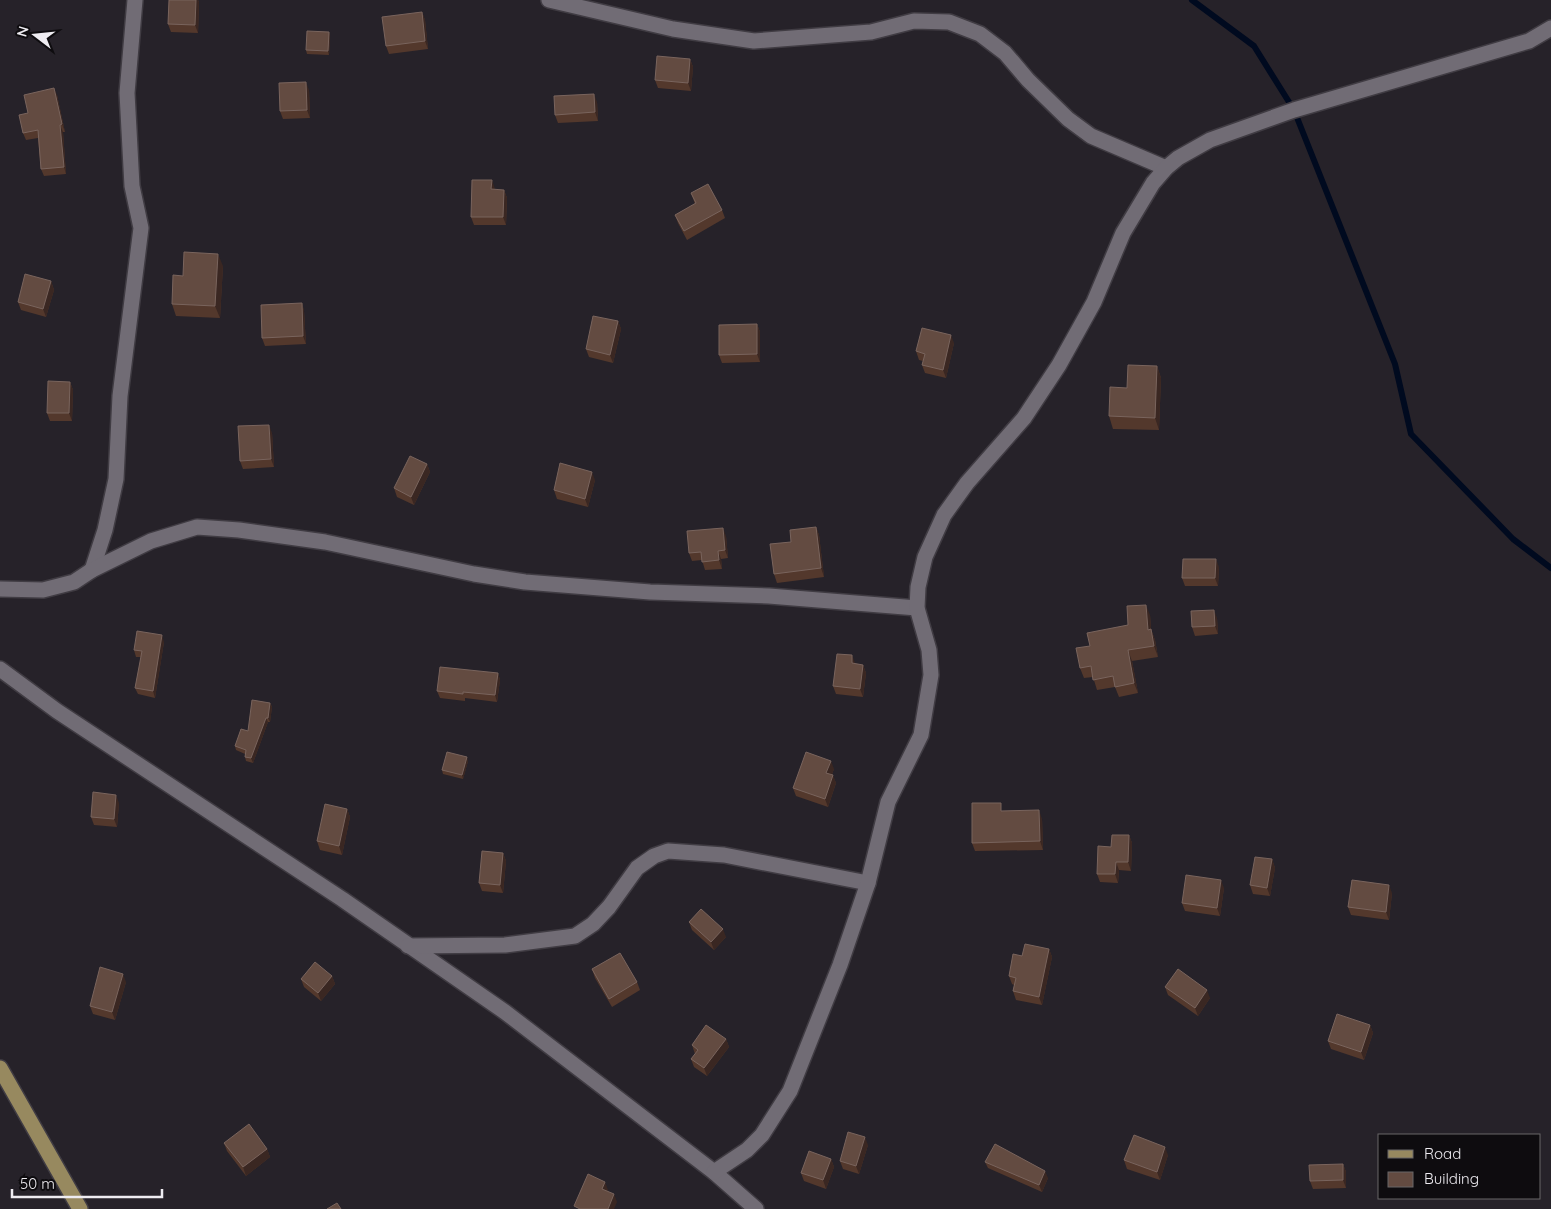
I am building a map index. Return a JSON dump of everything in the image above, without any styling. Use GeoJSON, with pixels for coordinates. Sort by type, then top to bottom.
{"type":"FeatureCollection","features":[{"type":"Feature","properties":{"kind":"main road"},"geometry":{"type":"LineString","coordinates":[[0,1068],[80,1209]]}},
{"type":"Feature","properties":{"kind":"street"},"geometry":{"type":"LineString","coordinates":[[92,570],[105,530],[116,479],[120,396],[141,228],[132,186],[127,93],[135,0]]}},
{"type":"Feature","properties":{"kind":"street"},"geometry":{"type":"LineString","coordinates":[[549,0],[673,29],[754,41],[872,32],[914,21],[949,22],[980,34],[1005,53],[1028,80],[1061,112],[1091,136],[1166,168]]}},
{"type":"Feature","properties":{"kind":"street"},"geometry":{"type":"LineString","coordinates":[[714,1172],[747,1150],[762,1135],[790,1092],[840,966],[868,883],[888,802],[920,735],[931,675],[929,650],[917,608],[918,587],[925,557],[944,515],[967,483],[1024,418],[1059,366],[1094,302],[1123,233],[1154,183],[1166,168],[1178,158],[1219,136],[1294,110],[1529,41],[1551,28]]}},
{"type":"Feature","properties":{"kind":"street"},"geometry":{"type":"LineString","coordinates":[[0,589],[43,590],[74,582],[92,570],[151,541],[197,527],[239,530],[325,542],[474,574],[525,582],[650,592],[769,596],[917,608]]}},
{"type":"Feature","properties":{"kind":"street"},"geometry":{"type":"LineString","coordinates":[[0,669],[57,711],[342,900],[505,1012],[714,1172],[756,1209]]}},
{"type":"Feature","properties":{"kind":"street"},"geometry":{"type":"LineString","coordinates":[[408,946],[505,945],[575,936],[593,924],[609,907],[637,868],[654,856],[668,850],[724,855],[804,869],[868,883]]}},
{"type":"Feature","properties":{"kind":"building"},"geometry":{"type":"Polygon","coordinates":[[[169,0],[196,0],[195,25],[168,24],[169,0]]]}},
{"type":"Feature","properties":{"kind":"building"},"geometry":{"type":"Polygon","coordinates":[[[422,12],[425,41],[386,46],[382,17],[422,12]]]}},
{"type":"Feature","properties":{"kind":"building"},"geometry":{"type":"Polygon","coordinates":[[[307,31],[329,32],[328,51],[306,50],[307,31]]]}},
{"type":"Feature","properties":{"kind":"building"},"geometry":{"type":"Polygon","coordinates":[[[657,56],[690,59],[688,83],[655,80],[657,56]]]}},
{"type":"Feature","properties":{"kind":"building"},"geometry":{"type":"Polygon","coordinates":[[[306,82],[307,110],[280,111],[279,83],[306,82]]]}},
{"type":"Feature","properties":{"kind":"building"},"geometry":{"type":"Polygon","coordinates":[[[54,88],[62,124],[60,125],[64,167],[41,169],[38,130],[23,133],[19,115],[28,113],[24,95],[54,88]]]}},
{"type":"Feature","properties":{"kind":"building"},"geometry":{"type":"Polygon","coordinates":[[[594,94],[595,112],[555,115],[554,96],[594,94]]]}},
{"type":"Feature","properties":{"kind":"building"},"geometry":{"type":"Polygon","coordinates":[[[472,180],[492,180],[491,189],[504,190],[503,217],[471,217],[472,180]]]}},
{"type":"Feature","properties":{"kind":"building"},"geometry":{"type":"Polygon","coordinates":[[[708,184],[722,210],[684,231],[675,215],[696,203],[691,193],[708,184]]]}},
{"type":"Feature","properties":{"kind":"building"},"geometry":{"type":"Polygon","coordinates":[[[184,252],[218,254],[215,306],[172,304],[173,275],[183,276],[184,252]]]}},
{"type":"Feature","properties":{"kind":"building"},"geometry":{"type":"Polygon","coordinates":[[[25,274],[51,281],[43,309],[18,302],[25,274]]]}},
{"type":"Feature","properties":{"kind":"building"},"geometry":{"type":"Polygon","coordinates":[[[302,303],[303,336],[262,338],[261,305],[302,303]]]}},
{"type":"Feature","properties":{"kind":"building"},"geometry":{"type":"Polygon","coordinates":[[[593,316],[618,321],[610,355],[586,349],[593,316]]]}},
{"type":"Feature","properties":{"kind":"building"},"geometry":{"type":"Polygon","coordinates":[[[757,324],[757,354],[719,355],[719,325],[757,324]]]}},
{"type":"Feature","properties":{"kind":"building"},"geometry":{"type":"Polygon","coordinates":[[[922,328],[951,335],[943,370],[922,365],[925,354],[916,351],[922,328]]]}},
{"type":"Feature","properties":{"kind":"building"},"geometry":{"type":"Polygon","coordinates":[[[1128,365],[1157,366],[1155,418],[1109,416],[1110,387],[1127,388],[1128,365]]]}},
{"type":"Feature","properties":{"kind":"building"},"geometry":{"type":"Polygon","coordinates":[[[48,381],[70,382],[69,413],[47,413],[48,381]]]}},
{"type":"Feature","properties":{"kind":"building"},"geometry":{"type":"Polygon","coordinates":[[[269,425],[271,459],[240,461],[238,426],[269,425]]]}},
{"type":"Feature","properties":{"kind":"building"},"geometry":{"type":"Polygon","coordinates":[[[410,456],[427,464],[411,497],[394,488],[410,456]]]}},
{"type":"Feature","properties":{"kind":"building"},"geometry":{"type":"Polygon","coordinates":[[[560,463],[592,472],[585,499],[554,490],[560,463]]]}},
{"type":"Feature","properties":{"kind":"building"},"geometry":{"type":"Polygon","coordinates":[[[816,527],[821,568],[774,574],[770,544],[791,542],[790,530],[816,527]]]}},
{"type":"Feature","properties":{"kind":"building"},"geometry":{"type":"Polygon","coordinates":[[[723,528],[725,550],[718,551],[719,560],[702,562],[701,552],[689,553],[687,531],[723,528]]]}},
{"type":"Feature","properties":{"kind":"building"},"geometry":{"type":"Polygon","coordinates":[[[1183,559],[1216,559],[1215,578],[1182,578],[1183,559]]]}},
{"type":"Feature","properties":{"kind":"building"},"geometry":{"type":"Polygon","coordinates":[[[1146,605],[1148,630],[1151,629],[1154,646],[1128,650],[1134,683],[1115,687],[1113,676],[1093,680],[1091,666],[1080,668],[1076,648],[1090,646],[1087,633],[1128,625],[1127,606],[1146,605]]]}},
{"type":"Feature","properties":{"kind":"building"},"geometry":{"type":"Polygon","coordinates":[[[1214,610],[1215,626],[1192,627],[1191,611],[1214,610]]]}},
{"type":"Feature","properties":{"kind":"building"},"geometry":{"type":"Polygon","coordinates":[[[137,631],[162,635],[153,691],[135,688],[142,651],[134,650],[137,631]]]}},
{"type":"Feature","properties":{"kind":"building"},"geometry":{"type":"Polygon","coordinates":[[[837,654],[852,655],[852,663],[863,665],[860,689],[833,686],[837,654]]]}},
{"type":"Feature","properties":{"kind":"building"},"geometry":{"type":"Polygon","coordinates":[[[440,667],[498,673],[495,695],[437,691],[440,667]]]}},
{"type":"Feature","properties":{"kind":"building"},"geometry":{"type":"Polygon","coordinates":[[[252,700],[270,703],[268,718],[266,718],[251,758],[245,757],[246,750],[235,746],[241,729],[248,731],[252,700]]]}},
{"type":"Feature","properties":{"kind":"building"},"geometry":{"type":"Polygon","coordinates":[[[447,752],[467,757],[462,775],[442,770],[447,752]]]}},
{"type":"Feature","properties":{"kind":"building"},"geometry":{"type":"Polygon","coordinates":[[[806,752],[831,761],[826,773],[833,775],[825,799],[793,788],[806,752]]]}},
{"type":"Feature","properties":{"kind":"building"},"geometry":{"type":"Polygon","coordinates":[[[93,792],[116,795],[114,819],[91,817],[93,792]]]}},
{"type":"Feature","properties":{"kind":"building"},"geometry":{"type":"Polygon","coordinates":[[[972,803],[1001,803],[1001,811],[1039,810],[1040,841],[972,843],[972,803]]]}},
{"type":"Feature","properties":{"kind":"building"},"geometry":{"type":"Polygon","coordinates":[[[325,804],[347,809],[339,846],[317,841],[325,804]]]}},
{"type":"Feature","properties":{"kind":"building"},"geometry":{"type":"Polygon","coordinates":[[[1112,835],[1129,835],[1128,862],[1116,862],[1115,874],[1097,874],[1098,846],[1111,847],[1112,835]]]}},
{"type":"Feature","properties":{"kind":"building"},"geometry":{"type":"Polygon","coordinates":[[[482,851],[503,853],[500,885],[479,883],[482,851]]]}},
{"type":"Feature","properties":{"kind":"building"},"geometry":{"type":"Polygon","coordinates":[[[1255,857],[1272,859],[1267,888],[1250,885],[1255,857]]]}},
{"type":"Feature","properties":{"kind":"building"},"geometry":{"type":"Polygon","coordinates":[[[1186,875],[1221,880],[1217,908],[1182,903],[1186,875]]]}},
{"type":"Feature","properties":{"kind":"building"},"geometry":{"type":"Polygon","coordinates":[[[1352,880],[1389,885],[1386,912],[1348,907],[1352,880]]]}},
{"type":"Feature","properties":{"kind":"building"},"geometry":{"type":"Polygon","coordinates":[[[701,909],[723,929],[711,942],[689,922],[701,909]]]}},
{"type":"Feature","properties":{"kind":"building"},"geometry":{"type":"Polygon","coordinates":[[[1025,944],[1049,949],[1039,997],[1013,991],[1016,978],[1009,976],[1013,954],[1022,956],[1025,944]]]}},
{"type":"Feature","properties":{"kind":"building"},"geometry":{"type":"Polygon","coordinates":[[[620,953],[637,982],[609,999],[592,969],[620,953]]]}},
{"type":"Feature","properties":{"kind":"building"},"geometry":{"type":"Polygon","coordinates":[[[315,962],[332,976],[318,993],[301,979],[315,962]]]}},
{"type":"Feature","properties":{"kind":"building"},"geometry":{"type":"Polygon","coordinates":[[[100,967],[123,974],[112,1012],[90,1006],[100,967]]]}},
{"type":"Feature","properties":{"kind":"building"},"geometry":{"type":"Polygon","coordinates":[[[1178,969],[1207,990],[1195,1008],[1165,987],[1178,969]]]}},
{"type":"Feature","properties":{"kind":"building"},"geometry":{"type":"Polygon","coordinates":[[[1337,1014],[1370,1025],[1361,1052],[1328,1041],[1337,1014]]]}},
{"type":"Feature","properties":{"kind":"building"},"geometry":{"type":"Polygon","coordinates":[[[706,1025],[726,1039],[704,1068],[691,1059],[698,1050],[692,1045],[706,1025]]]}},
{"type":"Feature","properties":{"kind":"building"},"geometry":{"type":"Polygon","coordinates":[[[249,1124],[267,1149],[243,1167],[224,1143],[249,1124]]]}},
{"type":"Feature","properties":{"kind":"building"},"geometry":{"type":"Polygon","coordinates":[[[848,1132],[865,1137],[856,1166],[840,1161],[848,1132]]]}},
{"type":"Feature","properties":{"kind":"building"},"geometry":{"type":"Polygon","coordinates":[[[1134,1135],[1165,1147],[1157,1172],[1124,1160],[1134,1135]]]}},
{"type":"Feature","properties":{"kind":"building"},"geometry":{"type":"Polygon","coordinates":[[[995,1144],[1045,1171],[1039,1185],[985,1162],[995,1144]]]}},
{"type":"Feature","properties":{"kind":"building"},"geometry":{"type":"Polygon","coordinates":[[[809,1151],[831,1159],[823,1180],[801,1173],[809,1151]]]}},
{"type":"Feature","properties":{"kind":"building"},"geometry":{"type":"Polygon","coordinates":[[[1343,1164],[1343,1180],[1310,1181],[1309,1165],[1343,1164]]]}},
{"type":"Feature","properties":{"kind":"building"},"geometry":{"type":"Polygon","coordinates":[[[588,1174],[605,1182],[602,1189],[614,1194],[608,1209],[580,1209],[574,1206],[588,1174]]]}},
{"type":"Feature","properties":{"kind":"building"},"geometry":{"type":"Polygon","coordinates":[[[337,1203],[341,1209],[327,1209],[337,1203]]]}},
{"type":"Feature","properties":{"kind":"waterway"},"geometry":{"type":"LineString","coordinates":[[1192,0],[1254,46],[1294,110],[1395,364],[1411,434],[1513,539],[1551,568]]}}]}
